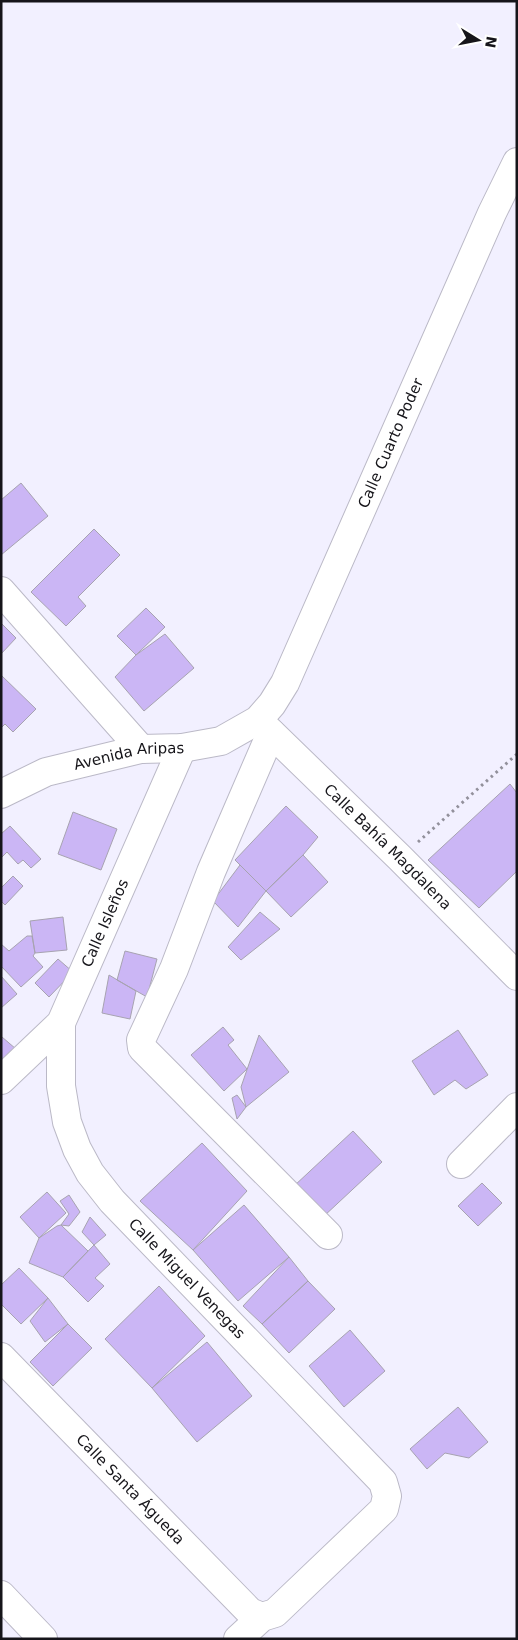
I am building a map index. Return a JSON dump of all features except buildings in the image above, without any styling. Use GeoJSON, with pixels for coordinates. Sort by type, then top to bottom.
{"type":"FeatureCollection","features":[{"type":"Feature","properties":{"kind":"street","name":"Calle Cuarto Poder"},"geometry":{"type":"LineString","coordinates":[[264,727],[272,704],[285,683],[488,222],[517,162]]}},
{"type":"Feature","properties":{"kind":"street"},"geometry":{"type":"LineString","coordinates":[[1,591],[141,749]]}},
{"type":"Feature","properties":{"kind":"street","name":"Avenida Aripas"},"geometry":{"type":"LineString","coordinates":[[1,794],[46,772],[141,749],[182,748],[221,741],[239,732],[264,727]]}},
{"type":"Feature","properties":{"kind":"street","name":"Calle Bahía Magdalena"},"geometry":{"type":"LineString","coordinates":[[264,727],[400,858],[517,976]]}},
{"type":"Feature","properties":{"kind":"street"},"geometry":{"type":"LineString","coordinates":[[264,727],[174,969],[144,1031],[141,1040],[142,1048],[328,1235]]}},
{"type":"Feature","properties":{"kind":"street","name":"Calle Isleños"},"geometry":{"type":"LineString","coordinates":[[1,1080],[61,1023],[182,748]]}},
{"type":"Feature","properties":{"kind":"street","name":"Calle Miguel Venegas"},"geometry":{"type":"LineString","coordinates":[[61,1023],[61,1086],[67,1122],[77,1149],[90,1174],[112,1201],[384,1482],[387,1496],[384,1509],[275,1613],[262,1617]]}},
{"type":"Feature","properties":{"kind":"street"},"geometry":{"type":"LineString","coordinates":[[461,1164],[517,1107]]}},
{"type":"Feature","properties":{"kind":"street","name":"Calle Santa Águeda"},"geometry":{"type":"LineString","coordinates":[[1,1357],[250,1612],[262,1617]]}},
{"type":"Feature","properties":{"kind":"street"},"geometry":{"type":"LineString","coordinates":[[1,1595],[43,1639]]}},
{"type":"Feature","properties":{"kind":"street"},"geometry":{"type":"LineString","coordinates":[[238,1639],[262,1617]]}},
{"type":"Feature","properties":{"kind":"path"},"geometry":{"type":"LineString","coordinates":[[400,858],[517,754]]}}]}
